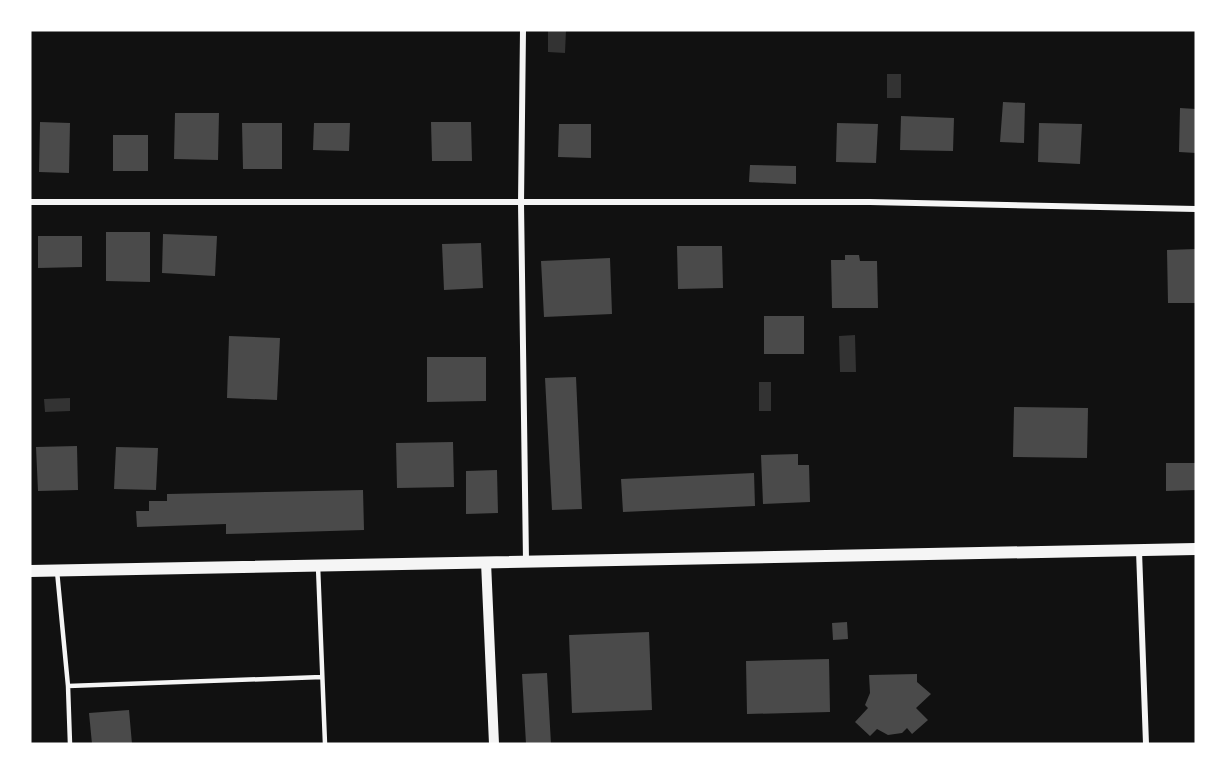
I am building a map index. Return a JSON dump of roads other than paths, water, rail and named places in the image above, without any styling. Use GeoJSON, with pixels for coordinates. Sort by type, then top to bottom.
{"type":"FeatureCollection","features":[{"type":"Feature","properties":{"kind":"main road"},"geometry":{"type":"LineString","coordinates":[[30,571],[1196,549]]}},
{"type":"Feature","properties":{"kind":"street"},"geometry":{"type":"LineString","coordinates":[[524,30],[521,203],[526,561]]}},
{"type":"Feature","properties":{"kind":"street"},"geometry":{"type":"LineString","coordinates":[[30,202],[870,202],[1196,209]]}},
{"type":"Feature","properties":{"kind":"street"},"geometry":{"type":"LineString","coordinates":[[1139,550],[1146,744]]}},
{"type":"Feature","properties":{"kind":"street"},"geometry":{"type":"LineString","coordinates":[[486,562],[494,744]]}},
{"type":"Feature","properties":{"kind":"lane"},"geometry":{"type":"LineString","coordinates":[[318,566],[325,744]]}},
{"type":"Feature","properties":{"kind":"lane"},"geometry":{"type":"LineString","coordinates":[[57,571],[68,686],[70,744]]}},
{"type":"Feature","properties":{"kind":"lane"},"geometry":{"type":"LineString","coordinates":[[68,686],[322,677]]}}]}
